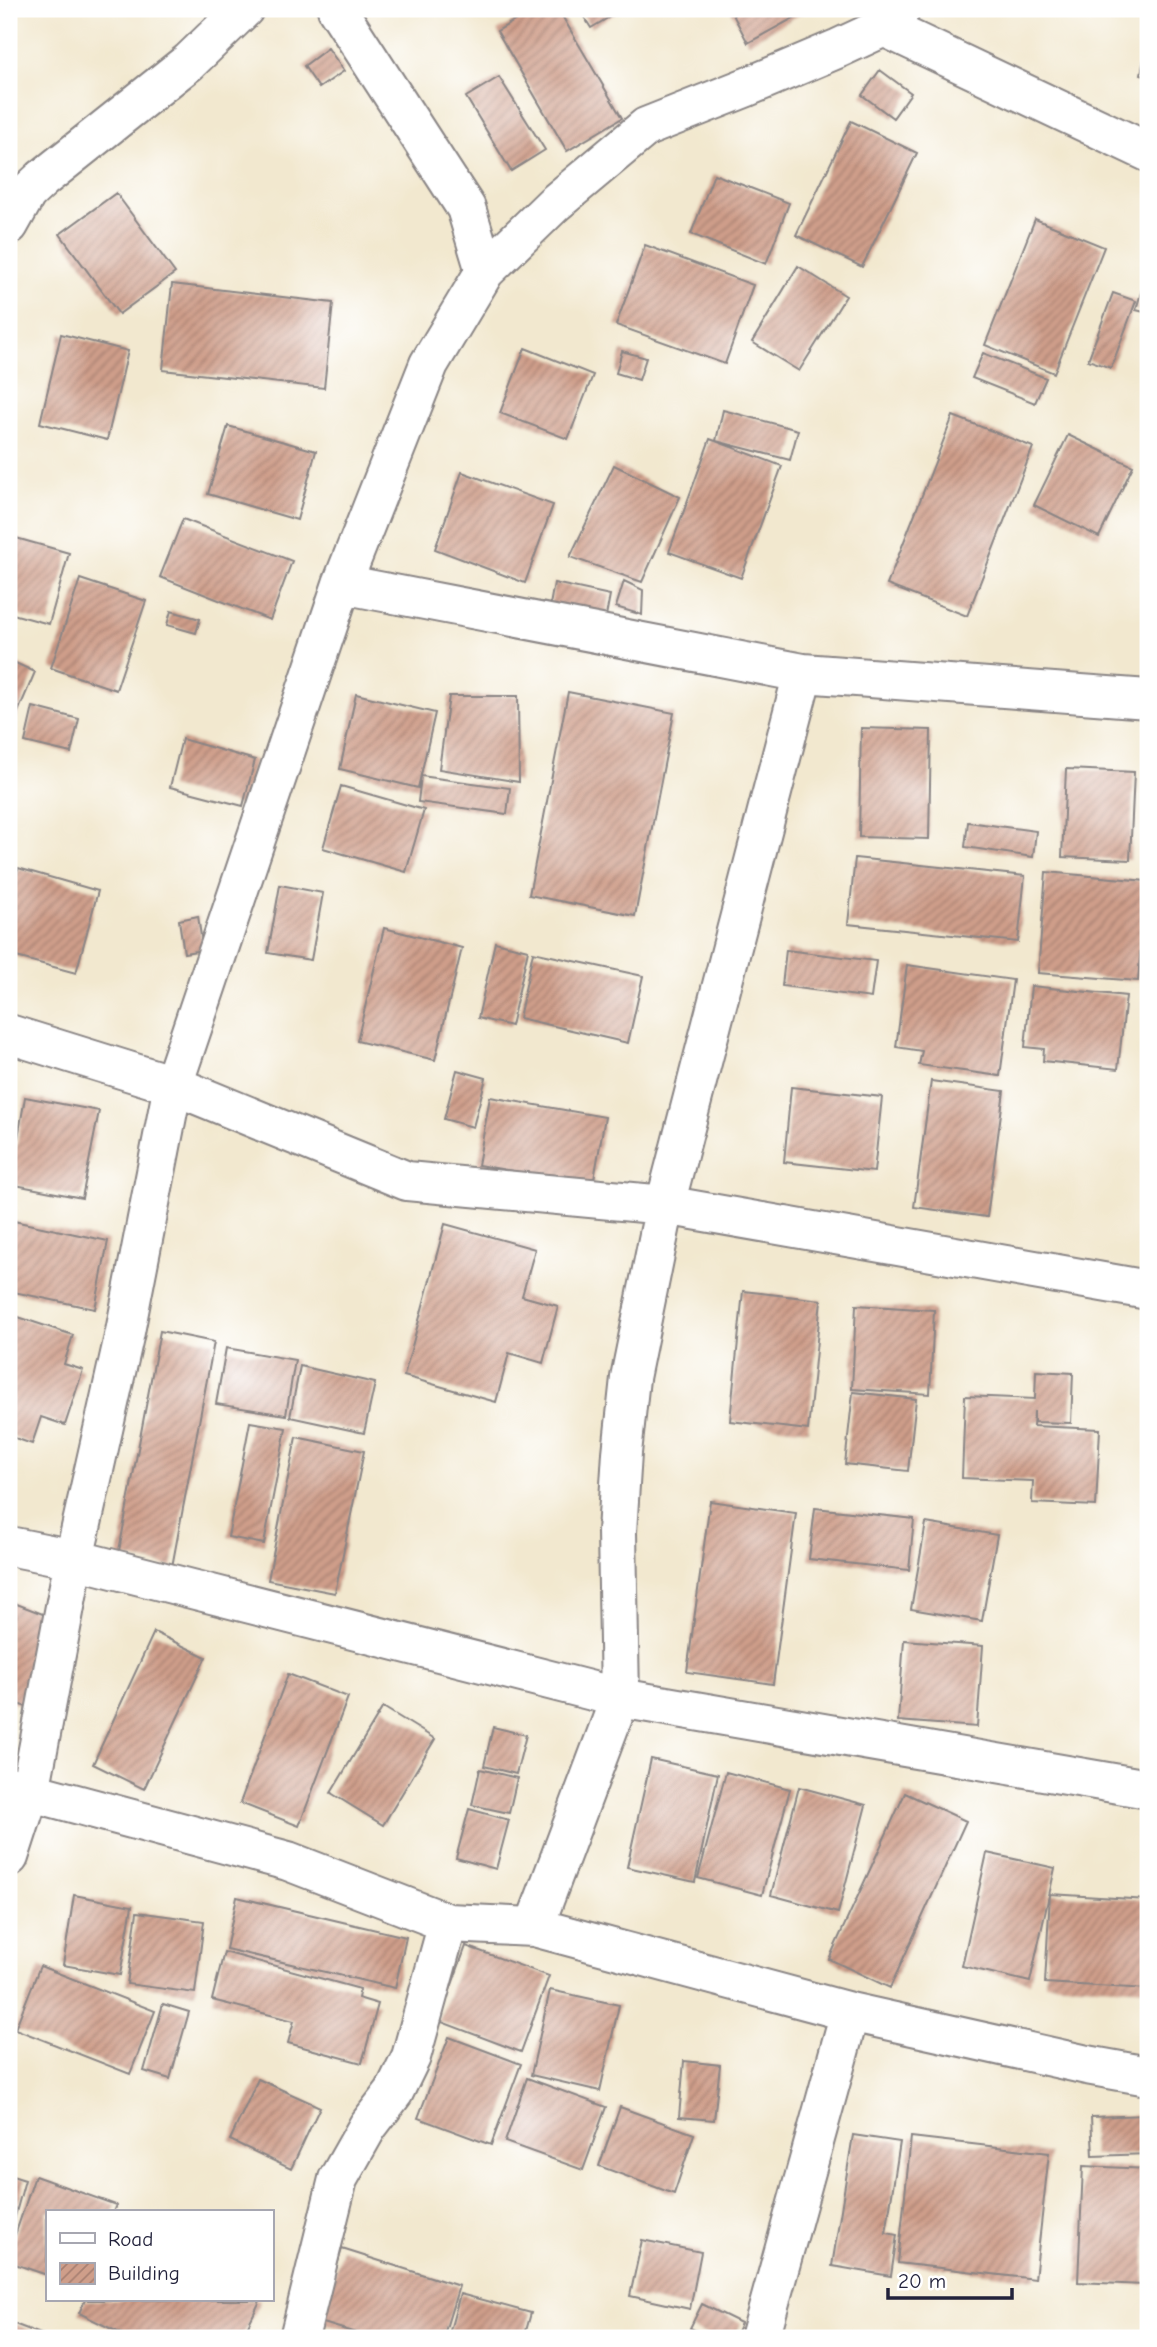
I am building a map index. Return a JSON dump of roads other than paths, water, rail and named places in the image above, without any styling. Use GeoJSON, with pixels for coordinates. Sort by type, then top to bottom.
{"type":"FeatureCollection","features":[{"type":"Feature","properties":{"kind":"street"},"geometry":{"type":"LineString","coordinates":[[9,225],[27,194],[42,178],[189,62],[244,9]]}},
{"type":"Feature","properties":{"kind":"street"},"geometry":{"type":"LineString","coordinates":[[337,9],[466,208],[485,271]]}},
{"type":"Feature","properties":{"kind":"street"},"geometry":{"type":"LineString","coordinates":[[9,1857],[19,1789],[125,1332],[173,1085],[342,584],[429,364],[485,271],[554,204],[646,127],[747,88],[892,18],[1148,152]]}},
{"type":"Feature","properties":{"kind":"street"},"geometry":{"type":"LineString","coordinates":[[342,584],[803,673],[1148,699]]}},
{"type":"Feature","properties":{"kind":"street"},"geometry":{"type":"LineString","coordinates":[[534,1927],[620,1698],[617,1532],[630,1378],[665,1205],[803,673]]}},
{"type":"Feature","properties":{"kind":"street"},"geometry":{"type":"LineString","coordinates":[[9,1034],[173,1085],[407,1181],[665,1205],[1148,1290]]}},
{"type":"Feature","properties":{"kind":"street"},"geometry":{"type":"LineString","coordinates":[[9,1546],[74,1559],[620,1698],[1148,1789]]}},
{"type":"Feature","properties":{"kind":"street"},"geometry":{"type":"LineString","coordinates":[[19,1789],[288,1861],[447,1923],[534,1927],[850,2012],[1148,2076]]}},
{"type":"Feature","properties":{"kind":"street"},"geometry":{"type":"LineString","coordinates":[[299,2338],[338,2179],[368,2126],[394,2092],[411,2057],[447,1923]]}},
{"type":"Feature","properties":{"kind":"street"},"geometry":{"type":"LineString","coordinates":[[760,2338],[850,2012]]}}]}
